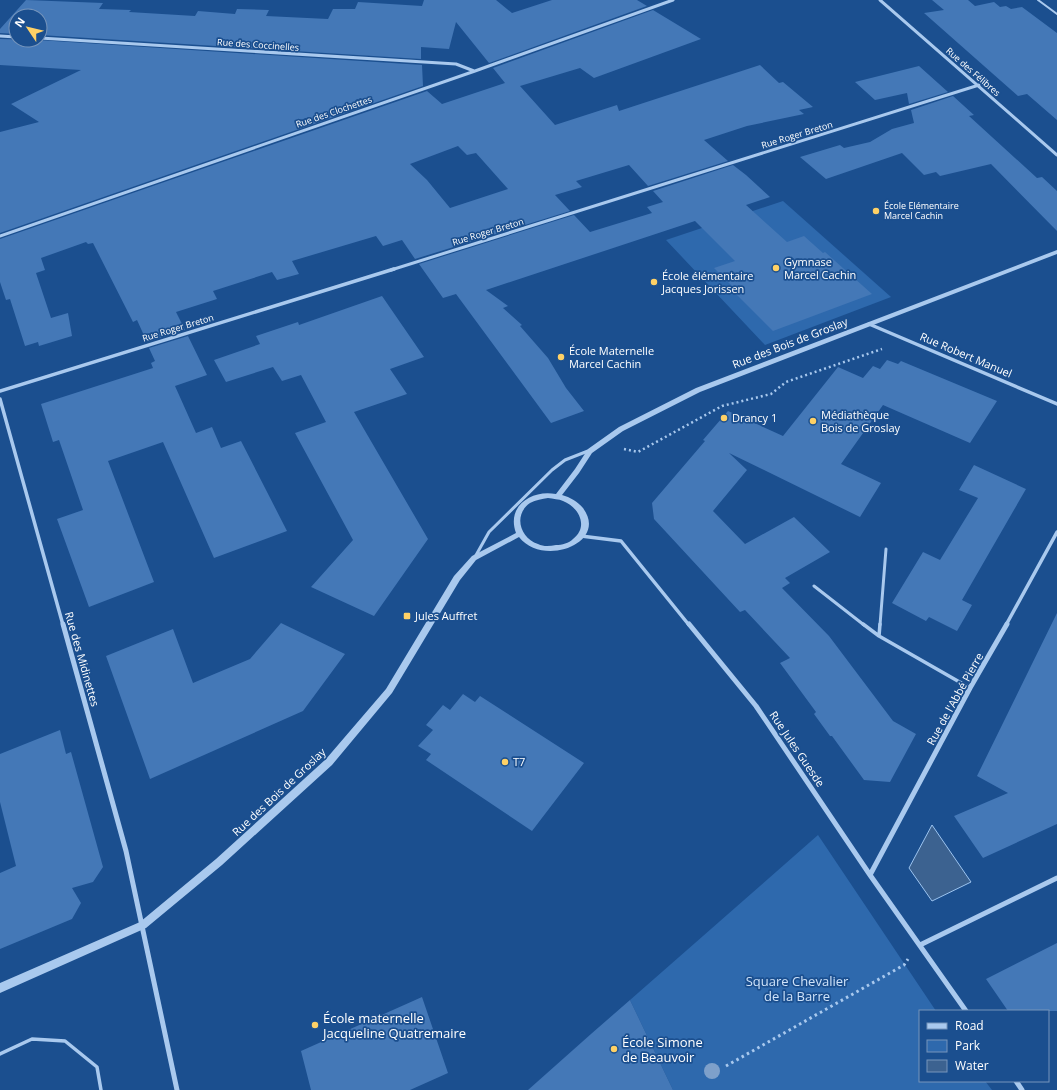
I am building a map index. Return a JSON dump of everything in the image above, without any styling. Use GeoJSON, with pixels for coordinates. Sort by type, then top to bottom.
{"type":"FeatureCollection","features":[{"type":"Feature","properties":{"kind":"street","name":"Rue des Clochettes"},"geometry":{"type":"LineString","coordinates":[[0,236],[475,71],[672,0]]}},
{"type":"Feature","properties":{"kind":"street","name":"Rue des Félibres"},"geometry":{"type":"LineString","coordinates":[[880,0],[979,85],[1057,155]]}},
{"type":"Feature","properties":{"kind":"street","name":"Rue des Coccinelles"},"geometry":{"type":"LineString","coordinates":[[48,38],[456,64],[475,71]]}},
{"type":"Feature","properties":{"kind":"street","name":"Rue Roger Breton"},"geometry":{"type":"LineString","coordinates":[[0,391],[417,262],[979,85]]}},
{"type":"Feature","properties":{"kind":"street","name":"Rue des Bois de Groslay"},"geometry":{"type":"LineString","coordinates":[[558,496],[578,471],[590,451],[603,441],[621,429],[698,390],[1057,252]]}},
{"type":"Feature","properties":{"kind":"street","name":"Rue Robert Manuel"},"geometry":{"type":"LineString","coordinates":[[868,324],[1057,404]]}},
{"type":"Feature","properties":{"kind":"street","name":"Rue des Midinettes"},"geometry":{"type":"LineString","coordinates":[[0,399],[126,851],[177,1090]]}},
{"type":"Feature","properties":{"kind":"street"},"geometry":{"type":"LineString","coordinates":[[548,495],[558,496],[573,502],[583,511],[586,520],[585,528],[581,536],[575,543],[555,550],[534,546],[525,541],[519,534],[516,525],[517,517],[521,509],[527,502],[537,498],[548,495]]}},
{"type":"Feature","properties":{"kind":"street","name":"Rue de l'Abbé Pierre"},"geometry":{"type":"LineString","coordinates":[[870,875],[970,688],[1057,532]]}},
{"type":"Feature","properties":{"kind":"street","name":"Rue des Bois de Groslay"},"geometry":{"type":"LineString","coordinates":[[0,988],[143,925],[219,862],[329,762],[389,691],[457,578],[474,558],[519,534]]}},
{"type":"Feature","properties":{"kind":"street","name":"Rue Jules Guesde"},"geometry":{"type":"LineString","coordinates":[[581,536],[621,541],[756,706],[870,875],[965,1010]]}},
{"type":"Feature","properties":{"kind":"street"},"geometry":{"type":"LineString","coordinates":[[920,945],[1057,878]]}},
{"type":"Feature","properties":{"kind":"lane"},"geometry":{"type":"LineString","coordinates":[[1038,0],[1057,14]]}},
{"type":"Feature","properties":{"kind":"lane"},"geometry":{"type":"LineString","coordinates":[[474,558],[489,532],[552,470],[565,460],[590,451]]}},
{"type":"Feature","properties":{"kind":"lane"},"geometry":{"type":"LineString","coordinates":[[879,636],[886,549]]}},
{"type":"Feature","properties":{"kind":"lane"},"geometry":{"type":"LineString","coordinates":[[814,586],[879,636],[970,688]]}},
{"type":"Feature","properties":{"kind":"lane"},"geometry":{"type":"LineString","coordinates":[[0,1054],[32,1039],[65,1041],[97,1067],[101,1090]]}},
{"type":"Feature","properties":{"kind":"path"},"geometry":{"type":"LineString","coordinates":[[603,441],[630,451],[638,452],[722,406],[771,394],[786,382],[908,340]]}},
{"type":"Feature","properties":{"kind":"path"},"geometry":{"type":"LineString","coordinates":[[726,1066],[904,965],[920,945]]}},
{"type":"Feature","properties":{"kind":"green space","name":"Gymnase Marcel Cachin"},"geometry":{"type":"Polygon","coordinates":[[[783,201],[891,297],[765,345],[666,240],[783,201]]]}},
{"type":"Feature","properties":{"kind":"green space","name":"Square Chevalier de la Barre"},"geometry":{"type":"Polygon","coordinates":[[[818,835],[935,1010],[919,1010],[919,1082],[986,1082],[992,1090],[673,1090],[630,1000],[818,835]]]}},
{"type":"Feature","properties":{"kind":"water"},"geometry":{"type":"Polygon","coordinates":[[[932,825],[971,882],[932,901],[909,868],[932,825]]]}},
{"type":"Feature","properties":{"kind":"building"},"geometry":{"type":"Polygon","coordinates":[[[26,0],[103,3],[99,9],[131,10],[129,12],[195,16],[198,11],[235,14],[237,9],[269,10],[266,16],[328,19],[333,9],[355,9],[358,2],[422,6],[424,0],[496,0],[512,13],[552,0],[637,0],[647,6],[489,63],[456,22],[449,49],[421,47],[421,59],[48,36],[48,8],[19,8],[26,0]]]}},
{"type":"Feature","properties":{"kind":"building"},"geometry":{"type":"Polygon","coordinates":[[[932,0],[968,0],[975,6],[994,2],[1000,7],[1006,6],[1011,9],[1022,7],[1057,33],[1057,120],[1027,94],[1018,96],[924,13],[944,10],[932,0]]]}},
{"type":"Feature","properties":{"kind":"building"},"geometry":{"type":"Polygon","coordinates":[[[653,10],[701,39],[594,78],[580,68],[520,86],[555,125],[617,105],[619,111],[760,65],[779,83],[783,82],[813,107],[799,110],[804,114],[747,126],[704,140],[728,161],[648,186],[629,165],[576,181],[582,187],[555,195],[570,211],[415,259],[402,240],[383,246],[376,236],[292,261],[299,274],[277,280],[272,272],[213,291],[217,299],[176,312],[185,330],[147,342],[137,320],[133,322],[93,243],[88,244],[86,242],[41,258],[45,270],[36,273],[51,318],[68,313],[72,336],[39,346],[38,342],[25,346],[10,299],[6,300],[0,282],[0,239],[427,91],[442,104],[505,83],[493,68],[653,10]],[[458,146],[410,164],[427,180],[450,208],[508,189],[476,153],[467,155],[458,146]]]}},
{"type":"Feature","properties":{"kind":"building"},"geometry":{"type":"Polygon","coordinates":[[[8,20],[8,34],[0,33],[0,29],[8,20]]]}},
{"type":"Feature","properties":{"kind":"building"},"geometry":{"type":"Polygon","coordinates":[[[0,39],[8,39],[8,48],[48,48],[48,41],[422,65],[423,86],[0,233],[0,132],[39,122],[11,104],[81,70],[0,65],[0,39]]]}},
{"type":"Feature","properties":{"kind":"building"},"geometry":{"type":"Polygon","coordinates":[[[919,66],[948,92],[909,104],[907,93],[875,100],[855,82],[919,66]]]}},
{"type":"Feature","properties":{"kind":"building"},"geometry":{"type":"Polygon","coordinates":[[[953,96],[974,115],[969,116],[1037,178],[1042,177],[1057,191],[1057,231],[991,164],[940,176],[936,172],[924,175],[902,153],[826,179],[800,157],[840,145],[844,148],[870,142],[892,129],[914,123],[911,110],[953,96]]]}},
{"type":"Feature","properties":{"kind":"building"},"geometry":{"type":"Polygon","coordinates":[[[733,165],[770,197],[746,205],[787,242],[804,236],[823,253],[825,252],[872,294],[773,331],[729,287],[732,286],[714,268],[735,261],[695,221],[486,290],[508,306],[503,308],[522,325],[520,326],[548,358],[566,388],[584,411],[551,423],[456,294],[443,298],[419,264],[574,215],[590,232],[652,213],[647,207],[663,202],[653,191],[733,165]]]}},
{"type":"Feature","properties":{"kind":"building"},"geometry":{"type":"Polygon","coordinates":[[[382,296],[424,357],[390,369],[407,394],[354,412],[428,539],[374,616],[311,587],[353,540],[295,433],[326,422],[301,375],[282,381],[273,367],[226,382],[214,360],[260,344],[256,336],[298,322],[299,325],[382,296]]]}},
{"type":"Feature","properties":{"kind":"building"},"geometry":{"type":"Polygon","coordinates":[[[188,336],[207,375],[175,386],[196,433],[212,427],[221,448],[241,441],[287,531],[214,558],[163,442],[108,461],[154,582],[89,607],[57,519],[83,510],[59,440],[53,442],[41,404],[153,368],[151,363],[155,361],[149,348],[188,336]]]}},
{"type":"Feature","properties":{"kind":"building"},"geometry":{"type":"Polygon","coordinates":[[[887,360],[898,364],[901,361],[997,401],[970,443],[883,405],[841,464],[881,483],[860,517],[729,453],[747,470],[713,511],[745,544],[794,517],[830,552],[785,578],[790,583],[782,588],[829,636],[893,721],[916,734],[890,782],[864,780],[814,714],[816,712],[780,663],[790,658],[745,610],[740,612],[654,519],[652,503],[705,441],[703,440],[728,411],[783,436],[838,367],[863,378],[873,366],[880,369],[887,360]]]}},
{"type":"Feature","properties":{"kind":"building"},"geometry":{"type":"Polygon","coordinates":[[[974,465],[1026,489],[962,600],[972,605],[957,631],[929,617],[926,621],[892,603],[923,552],[940,560],[978,498],[959,490],[974,465]]]}},
{"type":"Feature","properties":{"kind":"building"},"geometry":{"type":"Polygon","coordinates":[[[1057,613],[1057,824],[983,858],[954,816],[1008,793],[977,776],[1057,613]]]}},
{"type":"Feature","properties":{"kind":"building"},"geometry":{"type":"Polygon","coordinates":[[[281,623],[345,654],[303,711],[150,779],[106,656],[173,629],[193,683],[250,659],[281,623]]]}},
{"type":"Feature","properties":{"kind":"building","name":"T7"},"geometry":{"type":"Polygon","coordinates":[[[463,694],[475,702],[480,696],[584,763],[532,831],[426,760],[431,754],[418,746],[433,730],[426,725],[443,705],[450,710],[463,694]]]}},
{"type":"Feature","properties":{"kind":"building"},"geometry":{"type":"Polygon","coordinates":[[[60,730],[66,754],[71,752],[103,867],[93,882],[72,888],[81,903],[72,919],[0,949],[0,873],[16,866],[0,802],[0,754],[60,730]]]}},
{"type":"Feature","properties":{"kind":"building"},"geometry":{"type":"Polygon","coordinates":[[[1057,943],[1057,1011],[1007,1010],[986,979],[1057,943]]]}},
{"type":"Feature","properties":{"kind":"building"},"geometry":{"type":"Polygon","coordinates":[[[422,997],[448,1073],[410,1090],[311,1090],[301,1051],[422,997]]]}},
{"type":"Feature","properties":{"kind":"building","name":"École Simone de Beauvoir"},"geometry":{"type":"Polygon","coordinates":[[[630,1000],[673,1090],[528,1090],[591,1034],[630,1000]]]}},
{"type":"Feature","properties":{"kind":"place","name":"École Elémentaire Marcel Cachin"},"geometry":{"type":"Point","coordinates":[876,211]}},
{"type":"Feature","properties":{"kind":"place","name":"Gymnase Marcel Cachin"},"geometry":{"type":"Point","coordinates":[776,268]}},
{"type":"Feature","properties":{"kind":"place","name":"École élémentaire Jacques Jorissen"},"geometry":{"type":"Point","coordinates":[654,282]}},
{"type":"Feature","properties":{"kind":"place","name":"École Maternelle Marcel Cachin"},"geometry":{"type":"Point","coordinates":[561,357]}},
{"type":"Feature","properties":{"kind":"place","name":"Drancy 1"},"geometry":{"type":"Point","coordinates":[724,418]}},
{"type":"Feature","properties":{"kind":"place","name":"Médiathèque Bois de Groslay"},"geometry":{"type":"Point","coordinates":[813,421]}},
{"type":"Feature","properties":{"kind":"place","name":"Jules Auffret"},"geometry":{"type":"Point","coordinates":[407,616]}},
{"type":"Feature","properties":{"kind":"place","name":"T7"},"geometry":{"type":"Point","coordinates":[505,762]}},
{"type":"Feature","properties":{"kind":"place","name":"École maternelle Jacqueline Quatremaire"},"geometry":{"type":"Point","coordinates":[315,1025]}},
{"type":"Feature","properties":{"kind":"place","name":"École Simone de Beauvoir"},"geometry":{"type":"Point","coordinates":[614,1049]}}]}
